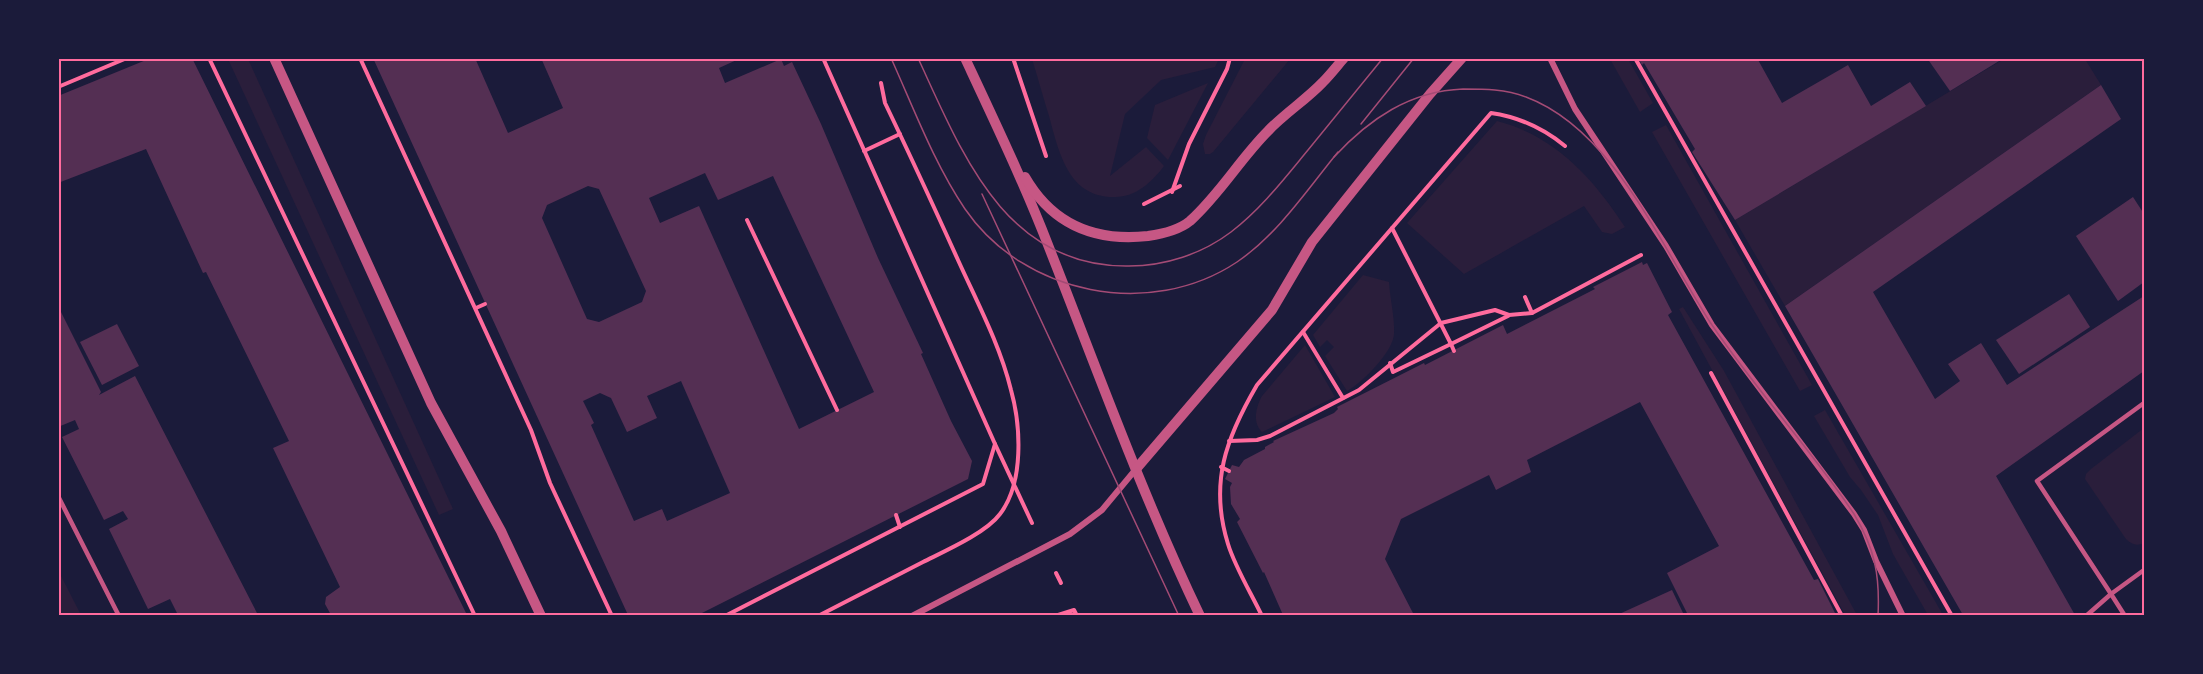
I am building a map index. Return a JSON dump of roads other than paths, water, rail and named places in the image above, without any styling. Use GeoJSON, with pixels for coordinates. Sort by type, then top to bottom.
{"type":"FeatureCollection","features":[{"type":"Feature","properties":{"kind":"street"},"geometry":{"type":"LineString","coordinates":[[274,58],[431,403],[501,531],[541,615]]}},
{"type":"Feature","properties":{"kind":"street"},"geometry":{"type":"LineString","coordinates":[[965,58],[1050,248],[1136,469],[1200,615]]}},
{"type":"Feature","properties":{"kind":"street"},"geometry":{"type":"LineString","coordinates":[[1000,133],[1026,180],[1043,203],[1072,226],[1119,238],[1167,232],[1188,223],[1268,131],[1322,83],[1344,58]]}},
{"type":"Feature","properties":{"kind":"street"},"geometry":{"type":"LineString","coordinates":[[912,615],[1070,534],[1102,510],[1272,310],[1312,242],[1430,94],[1462,58]]}},
{"type":"Feature","properties":{"kind":"street"},"geometry":{"type":"LineString","coordinates":[[1550,58],[1575,109],[1666,246],[1712,325],[1854,514],[1864,530],[1876,561],[1903,615]]}},
{"type":"Feature","properties":{"kind":"lane"},"geometry":{"type":"LineString","coordinates":[[2125,615],[2037,481],[2145,403]]}},
{"type":"Feature","properties":{"kind":"lane"},"geometry":{"type":"LineString","coordinates":[[58,496],[119,615]]}},
{"type":"Feature","properties":{"kind":"lane"},"geometry":{"type":"LineString","coordinates":[[2086,615],[2145,570]]}},
{"type":"Feature","properties":{"kind":"tram line"},"geometry":{"type":"LineString","coordinates":[[891,58],[925,135],[965,209],[990,238],[1020,262],[1054,279],[1091,290],[1128,293],[1166,290],[1203,280],[1237,262],[1279,225],[1338,152]]}},
{"type":"Feature","properties":{"kind":"tram line"},"geometry":{"type":"LineString","coordinates":[[918,58],[971,166],[994,198],[1019,226],[1050,248],[1086,262],[1129,266],[1156,264],[1183,257],[1208,247],[1242,223],[1281,183],[1383,58]]}},
{"type":"Feature","properties":{"kind":"tram line"},"geometry":{"type":"LineString","coordinates":[[1361,124],[1414,58]]}},
{"type":"Feature","properties":{"kind":"tram line"},"geometry":{"type":"LineString","coordinates":[[1334,157],[1376,119],[1408,101],[1425,95],[1463,89],[1503,91],[1526,97],[1558,113],[1586,136],[1611,164],[1634,196],[1729,349],[1854,514],[1867,539],[1875,563],[1878,616]]}},
{"type":"Feature","properties":{"kind":"tram line"},"geometry":{"type":"LineString","coordinates":[[982,194],[1179,616]]}}]}
